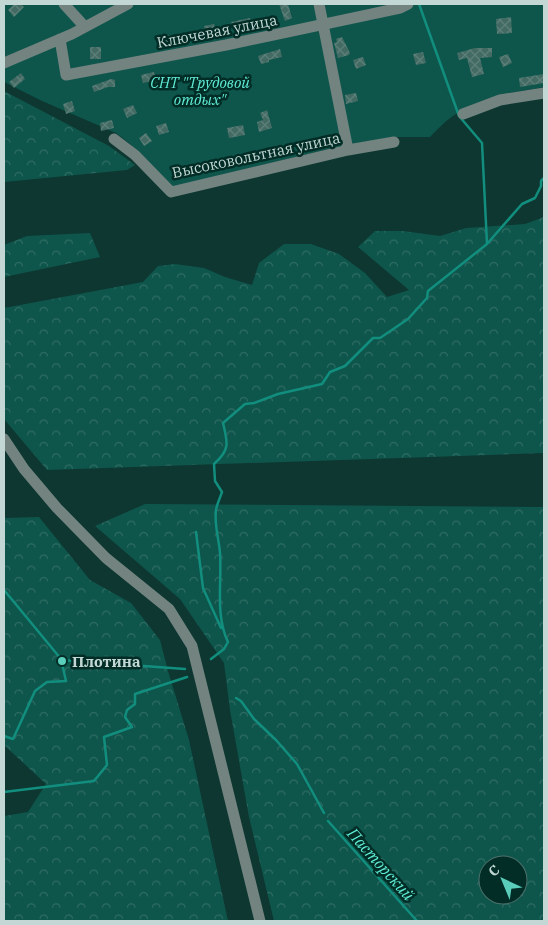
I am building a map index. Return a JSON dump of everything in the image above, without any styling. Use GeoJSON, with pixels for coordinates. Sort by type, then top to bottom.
{"type":"FeatureCollection","features":[{"type":"Feature","properties":{"kind":"street"},"geometry":{"type":"LineString","coordinates":[[64,4],[85,27]]}},
{"type":"Feature","properties":{"kind":"street"},"geometry":{"type":"LineString","coordinates":[[4,63],[60,39],[128,4]]}},
{"type":"Feature","properties":{"kind":"street"},"geometry":{"type":"LineString","coordinates":[[319,4],[348,150]]}},
{"type":"Feature","properties":{"kind":"street","name":"Ключевая улица"},"geometry":{"type":"LineString","coordinates":[[60,39],[66,75],[226,45],[400,8],[408,4]]}},
{"type":"Feature","properties":{"kind":"street"},"geometry":{"type":"LineString","coordinates":[[463,114],[500,100],[544,93]]}},
{"type":"Feature","properties":{"kind":"street","name":"Высоковольтная улица"},"geometry":{"type":"LineString","coordinates":[[114,139],[171,192],[348,150],[394,142]]}},
{"type":"Feature","properties":{"kind":"street"},"geometry":{"type":"LineString","coordinates":[[4,439],[24,469],[57,508],[106,558],[169,609],[192,646],[260,921]]}},
{"type":"Feature","properties":{"kind":"green space","name":"СНТ \"Трудовой отдых\""},"geometry":{"type":"Polygon","coordinates":[[[4,4],[544,4],[544,87],[508,94],[474,104],[450,118],[430,137],[392,137],[337,147],[172,187],[129,143],[116,133],[42,101],[4,82],[4,4]]]}},
{"type":"Feature","properties":{"kind":"green space"},"geometry":{"type":"Polygon","coordinates":[[[4,91],[109,146],[135,165],[127,170],[4,182],[4,91]]]}},
{"type":"Feature","properties":{"kind":"green space"},"geometry":{"type":"Polygon","coordinates":[[[544,217],[544,453],[47,470],[4,419],[4,308],[143,282],[158,266],[175,264],[204,268],[252,285],[259,263],[284,244],[311,244],[339,254],[365,273],[387,297],[409,290],[358,247],[375,231],[403,231],[440,236],[466,228],[525,224],[544,217]]]}},
{"type":"Feature","properties":{"kind":"green space"},"geometry":{"type":"Polygon","coordinates":[[[90,233],[100,257],[4,277],[4,245],[27,236],[90,233]]]}},
{"type":"Feature","properties":{"kind":"green space"},"geometry":{"type":"Polygon","coordinates":[[[145,504],[544,507],[544,921],[274,921],[249,817],[230,710],[224,663],[180,599],[95,526],[145,504]]]}},
{"type":"Feature","properties":{"kind":"green space"},"geometry":{"type":"Polygon","coordinates":[[[39,517],[90,580],[131,603],[160,640],[189,740],[228,921],[4,921],[4,816],[28,812],[46,784],[4,745],[4,518],[39,517]]]}},
{"type":"Feature","properties":{"kind":"building"},"geometry":{"type":"Polygon","coordinates":[[[14,4],[21,4],[24,7],[14,17],[8,10],[14,4]]]}},
{"type":"Feature","properties":{"kind":"building"},"geometry":{"type":"Polygon","coordinates":[[[279,4],[288,4],[292,18],[285,21],[279,4]]]}},
{"type":"Feature","properties":{"kind":"building"},"geometry":{"type":"Polygon","coordinates":[[[511,17],[512,33],[497,34],[496,19],[511,17]]]}},
{"type":"Feature","properties":{"kind":"building"},"geometry":{"type":"Polygon","coordinates":[[[250,18],[252,27],[234,31],[231,22],[250,18]]]}},
{"type":"Feature","properties":{"kind":"building"},"geometry":{"type":"Polygon","coordinates":[[[214,24],[216,34],[206,36],[204,26],[214,24]]]}},
{"type":"Feature","properties":{"kind":"building"},"geometry":{"type":"Polygon","coordinates":[[[163,35],[180,35],[180,43],[163,42],[163,35]]]}},
{"type":"Feature","properties":{"kind":"building"},"geometry":{"type":"Polygon","coordinates":[[[342,37],[350,53],[338,58],[334,43],[337,42],[336,39],[342,37]]]}},
{"type":"Feature","properties":{"kind":"building"},"geometry":{"type":"Polygon","coordinates":[[[90,47],[101,47],[101,59],[90,59],[90,47]]]}},
{"type":"Feature","properties":{"kind":"building"},"geometry":{"type":"Polygon","coordinates":[[[475,48],[492,48],[492,57],[480,58],[484,74],[472,77],[467,58],[459,60],[457,53],[475,48]]]}},
{"type":"Feature","properties":{"kind":"building"},"geometry":{"type":"Polygon","coordinates":[[[280,49],[282,57],[261,64],[258,56],[280,49]]]}},
{"type":"Feature","properties":{"kind":"building"},"geometry":{"type":"Polygon","coordinates":[[[423,52],[426,63],[416,65],[413,54],[423,52]]]}},
{"type":"Feature","properties":{"kind":"building"},"geometry":{"type":"Polygon","coordinates":[[[508,54],[512,63],[503,67],[499,57],[508,54]]]}},
{"type":"Feature","properties":{"kind":"building"},"geometry":{"type":"Polygon","coordinates":[[[363,57],[366,65],[356,69],[353,60],[363,57]]]}},
{"type":"Feature","properties":{"kind":"building"},"geometry":{"type":"Polygon","coordinates":[[[154,72],[156,80],[143,83],[141,75],[154,72]]]}},
{"type":"Feature","properties":{"kind":"building"},"geometry":{"type":"Polygon","coordinates":[[[21,73],[25,79],[14,88],[9,82],[21,73]]]}},
{"type":"Feature","properties":{"kind":"building"},"geometry":{"type":"Polygon","coordinates":[[[544,74],[544,83],[520,87],[519,78],[544,74]]]}},
{"type":"Feature","properties":{"kind":"building"},"geometry":{"type":"Polygon","coordinates":[[[111,79],[115,80],[115,87],[108,87],[94,92],[92,86],[111,79]]]}},
{"type":"Feature","properties":{"kind":"building"},"geometry":{"type":"Polygon","coordinates":[[[356,93],[358,101],[346,104],[345,95],[356,93]]]}},
{"type":"Feature","properties":{"kind":"building"},"geometry":{"type":"Polygon","coordinates":[[[72,101],[75,111],[66,114],[63,104],[72,101]]]}},
{"type":"Feature","properties":{"kind":"building"},"geometry":{"type":"Polygon","coordinates":[[[133,105],[137,113],[127,118],[123,109],[133,105]]]}},
{"type":"Feature","properties":{"kind":"building"},"geometry":{"type":"Polygon","coordinates":[[[267,110],[272,128],[259,132],[257,122],[263,120],[260,113],[267,110]]]}},
{"type":"Feature","properties":{"kind":"building"},"geometry":{"type":"Polygon","coordinates":[[[112,120],[114,128],[101,131],[100,123],[112,120]]]}},
{"type":"Feature","properties":{"kind":"building"},"geometry":{"type":"Polygon","coordinates":[[[166,123],[169,132],[159,135],[156,126],[166,123]]]}},
{"type":"Feature","properties":{"kind":"building"},"geometry":{"type":"Polygon","coordinates":[[[243,125],[245,135],[229,138],[227,128],[243,125]]]}},
{"type":"Feature","properties":{"kind":"building"},"geometry":{"type":"Polygon","coordinates":[[[146,133],[152,141],[144,146],[139,138],[146,133]]]}},
{"type":"Feature","properties":{"kind":"waterway"},"geometry":{"type":"LineString","coordinates":[[211,659],[224,649],[228,642],[220,610],[220,553],[216,521],[216,508],[222,492],[215,481],[214,464],[223,454],[226,446],[227,441],[223,423],[245,404],[322,384],[330,372],[345,366],[373,338],[380,338],[408,319],[427,298],[428,291],[487,244],[482,143],[459,116],[419,4]]}},
{"type":"Feature","properties":{"kind":"waterway"},"geometry":{"type":"LineString","coordinates":[[487,244],[522,204],[535,198],[541,186],[541,181],[544,178]]}},
{"type":"Feature","properties":{"kind":"waterway"},"geometry":{"type":"LineString","coordinates":[[196,532],[203,588],[221,628]]}},
{"type":"Feature","properties":{"kind":"waterway"},"geometry":{"type":"LineString","coordinates":[[4,590],[61,659],[66,681],[47,682],[35,691],[13,739],[4,736]]}},
{"type":"Feature","properties":{"kind":"waterway"},"geometry":{"type":"LineString","coordinates":[[61,660],[185,669]]}},
{"type":"Feature","properties":{"kind":"waterway"},"geometry":{"type":"LineString","coordinates":[[4,792],[94,781],[107,765],[104,737],[132,727],[125,717],[127,710],[135,704],[135,694],[187,677]]}},
{"type":"Feature","properties":{"kind":"waterway"},"geometry":{"type":"LineString","coordinates":[[236,698],[241,701],[254,719],[297,764],[324,813]]}},
{"type":"Feature","properties":{"kind":"waterway","name":"Пасторский"},"geometry":{"type":"LineString","coordinates":[[328,821],[417,921]]}},
{"type":"Feature","properties":{"kind":"place","name":"Плотина"},"geometry":{"type":"Point","coordinates":[62,661]}}]}
